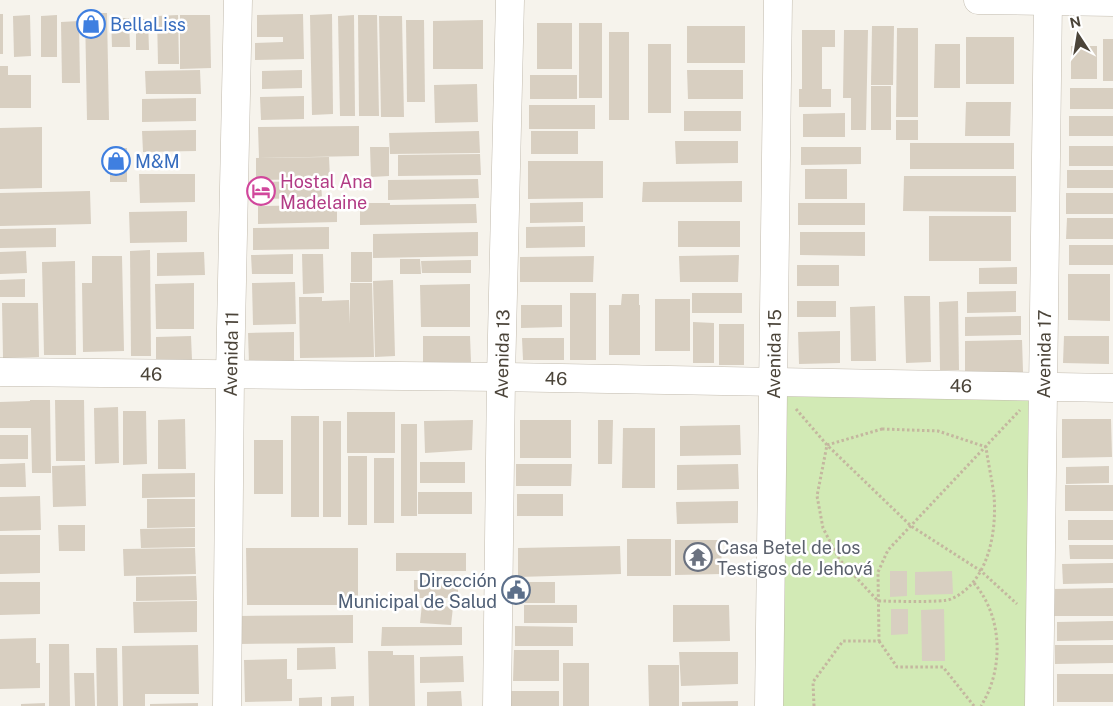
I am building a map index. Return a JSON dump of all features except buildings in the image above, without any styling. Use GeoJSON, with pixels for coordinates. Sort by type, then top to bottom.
{"type":"FeatureCollection","features":[{"type":"Feature","properties":{"kind":"street","name":"Avenida 11"},"geometry":{"type":"LineString","coordinates":[[227,706],[230,375],[238,0]]}},
{"type":"Feature","properties":{"kind":"street","name":"Avenida 13"},"geometry":{"type":"LineString","coordinates":[[497,706],[500,377],[510,0]]}},
{"type":"Feature","properties":{"kind":"street","name":"Avenida 15"},"geometry":{"type":"LineString","coordinates":[[769,706],[778,0]]}},
{"type":"Feature","properties":{"kind":"street"},"geometry":{"type":"LineString","coordinates":[[978,0],[1113,2]]}},
{"type":"Feature","properties":{"kind":"street","name":"Avenida 17"},"geometry":{"type":"LineString","coordinates":[[1038,706],[1048,1]]}},
{"type":"Feature","properties":{"kind":"street","name":"46"},"geometry":{"type":"LineString","coordinates":[[0,372],[500,377],[1113,388]]}},
{"type":"Feature","properties":{"kind":"path"},"geometry":{"type":"LineString","coordinates":[[773,382],[827,445],[911,526],[982,571],[1040,624]]}},
{"type":"Feature","properties":{"kind":"path"},"geometry":{"type":"LineString","coordinates":[[974,706],[943,667],[897,668],[879,641],[878,572],[888,550],[1043,386]]}},
{"type":"Feature","properties":{"kind":"path"},"geometry":{"type":"LineString","coordinates":[[827,445],[882,429],[938,431],[986,447]]}},
{"type":"Feature","properties":{"kind":"path"},"geometry":{"type":"LineString","coordinates":[[827,445],[817,496],[824,528],[839,559],[878,601],[950,600],[974,583],[982,571],[993,532],[994,497],[986,447]]}},
{"type":"Feature","properties":{"kind":"path"},"geometry":{"type":"LineString","coordinates":[[974,583],[981,592],[995,624],[998,658],[990,692],[981,706]]}},
{"type":"Feature","properties":{"kind":"path"},"geometry":{"type":"LineString","coordinates":[[814,706],[812,682],[843,641],[879,641]]}},
{"type":"Feature","properties":{"kind":"green space"},"geometry":{"type":"Polygon","coordinates":[[[773,382],[1043,386],[1039,706],[769,706],[773,382]]]}},
{"type":"Feature","properties":{"kind":"place","name":"BellaLiss"},"geometry":{"type":"Point","coordinates":[91,24]}},
{"type":"Feature","properties":{"kind":"place","name":"M&M"},"geometry":{"type":"Point","coordinates":[116,161]}},
{"type":"Feature","properties":{"kind":"place","name":"Hostal Ana Madelaine"},"geometry":{"type":"Point","coordinates":[261,191]}},
{"type":"Feature","properties":{"kind":"place","name":"Casa Betel de los Testigos de Jehová"},"geometry":{"type":"Point","coordinates":[698,557]}},
{"type":"Feature","properties":{"kind":"place","name":"Dirección Municipal de Salud"},"geometry":{"type":"Point","coordinates":[516,590]}}]}
